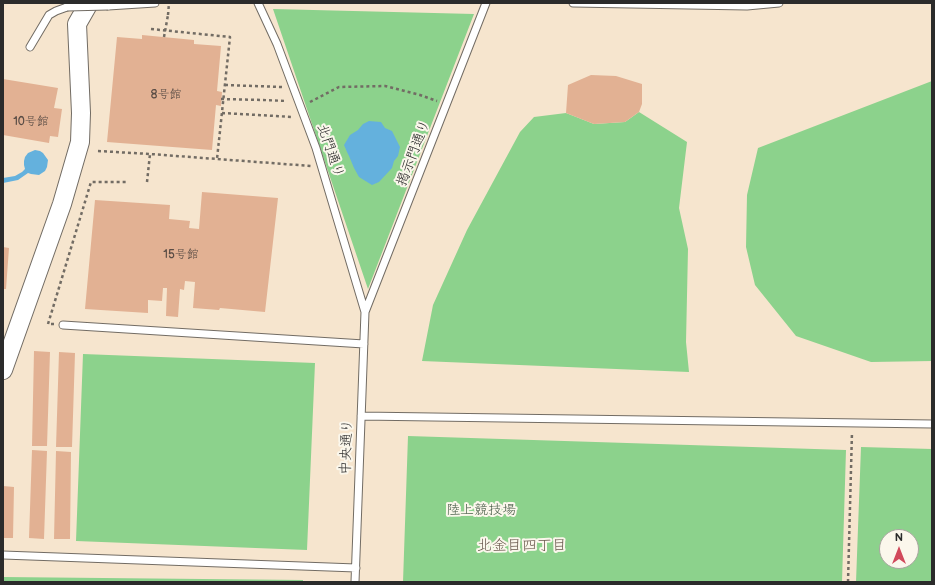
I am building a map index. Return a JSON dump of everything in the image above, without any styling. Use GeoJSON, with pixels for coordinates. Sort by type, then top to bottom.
{"type":"FeatureCollection","features":[{"type":"Feature","properties":{"kind":"street"},"geometry":{"type":"LineString","coordinates":[[3,370],[62,204],[80,142],[81,113],[77,24],[89,3]]}},
{"type":"Feature","properties":{"kind":"lane"},"geometry":{"type":"LineString","coordinates":[[30,47],[49,15],[67,7],[155,3]]}},
{"type":"Feature","properties":{"kind":"lane","name":"北門通り"},"geometry":{"type":"LineString","coordinates":[[258,3],[277,44],[316,148],[365,312]]}},
{"type":"Feature","properties":{"kind":"lane","name":"掲示門通り"},"geometry":{"type":"LineString","coordinates":[[365,312],[486,3]]}},
{"type":"Feature","properties":{"kind":"lane"},"geometry":{"type":"LineString","coordinates":[[573,3],[747,6],[780,3]]}},
{"type":"Feature","properties":{"kind":"lane","name":"中央通り"},"geometry":{"type":"LineString","coordinates":[[356,582],[365,312]]}},
{"type":"Feature","properties":{"kind":"lane"},"geometry":{"type":"LineString","coordinates":[[63,325],[364,344]]}},
{"type":"Feature","properties":{"kind":"lane"},"geometry":{"type":"LineString","coordinates":[[362,416],[932,424]]}},
{"type":"Feature","properties":{"kind":"lane"},"geometry":{"type":"LineString","coordinates":[[3,556],[356,568]]}},
{"type":"Feature","properties":{"kind":"path"},"geometry":{"type":"LineString","coordinates":[[164,37],[169,3]]}},
{"type":"Feature","properties":{"kind":"path"},"geometry":{"type":"LineString","coordinates":[[151,29],[230,37],[217,159]]}},
{"type":"Feature","properties":{"kind":"path"},"geometry":{"type":"LineString","coordinates":[[225,85],[293,88]]}},
{"type":"Feature","properties":{"kind":"path"},"geometry":{"type":"LineString","coordinates":[[221,98],[263,100],[299,104],[339,87],[385,86],[447,104]]}},
{"type":"Feature","properties":{"kind":"path"},"geometry":{"type":"LineString","coordinates":[[222,113],[304,117]]}},
{"type":"Feature","properties":{"kind":"path"},"geometry":{"type":"LineString","coordinates":[[98,151],[322,167]]}},
{"type":"Feature","properties":{"kind":"path"},"geometry":{"type":"LineString","coordinates":[[147,182],[150,154]]}},
{"type":"Feature","properties":{"kind":"path"},"geometry":{"type":"LineString","coordinates":[[63,325],[48,324],[91,182],[128,182]]}},
{"type":"Feature","properties":{"kind":"path"},"geometry":{"type":"LineString","coordinates":[[848,582],[852,423]]}},
{"type":"Feature","properties":{"kind":"green space"},"geometry":{"type":"Polygon","coordinates":[[[273,9],[474,14],[368,289],[273,9]]]}},
{"type":"Feature","properties":{"kind":"green space"},"geometry":{"type":"Polygon","coordinates":[[[932,81],[932,361],[871,362],[796,336],[755,285],[746,247],[747,195],[758,148],[932,81]]]}},
{"type":"Feature","properties":{"kind":"green space"},"geometry":{"type":"Polygon","coordinates":[[[639,112],[687,142],[679,208],[688,249],[686,342],[689,372],[422,361],[433,305],[467,230],[520,132],[534,117],[566,113],[594,124],[625,122],[639,112]]]}},
{"type":"Feature","properties":{"kind":"green space"},"geometry":{"type":"Polygon","coordinates":[[[83,354],[315,363],[307,550],[76,541],[83,354]]]}},
{"type":"Feature","properties":{"kind":"green space","name":"陸上競技場"},"geometry":{"type":"Polygon","coordinates":[[[408,436],[846,450],[842,582],[403,582],[408,436]]]}},
{"type":"Feature","properties":{"kind":"green space"},"geometry":{"type":"Polygon","coordinates":[[[861,447],[932,449],[932,582],[856,582],[861,447]]]}},
{"type":"Feature","properties":{"kind":"green space"},"geometry":{"type":"Polygon","coordinates":[[[3,577],[303,580],[303,582],[3,582],[3,577]]]}},
{"type":"Feature","properties":{"kind":"water"},"geometry":{"type":"Polygon","coordinates":[[[369,121],[381,122],[385,128],[392,131],[400,147],[398,156],[394,161],[392,168],[379,182],[372,185],[359,177],[344,145],[350,135],[369,121]]]}},
{"type":"Feature","properties":{"kind":"water"},"geometry":{"type":"Polygon","coordinates":[[[35,150],[43,153],[48,160],[45,171],[39,175],[28,173],[18,180],[3,183],[3,178],[15,176],[25,169],[25,157],[28,153],[35,150]]]}},
{"type":"Feature","properties":{"kind":"building"},"geometry":{"type":"Polygon","coordinates":[[[142,35],[194,40],[194,44],[221,46],[217,91],[222,92],[221,106],[216,105],[212,150],[107,142],[117,37],[142,39],[142,35]]]}},
{"type":"Feature","properties":{"kind":"building"},"geometry":{"type":"Polygon","coordinates":[[[591,75],[616,76],[642,84],[642,104],[639,112],[625,122],[594,124],[566,113],[568,85],[591,75]]]}},
{"type":"Feature","properties":{"kind":"building"},"geometry":{"type":"Polygon","coordinates":[[[3,79],[58,88],[54,108],[62,109],[58,137],[50,136],[49,143],[3,135],[3,79]]]}},
{"type":"Feature","properties":{"kind":"building"},"geometry":{"type":"Polygon","coordinates":[[[202,192],[278,198],[265,312],[220,308],[219,310],[193,308],[195,282],[185,281],[184,290],[180,289],[178,317],[166,316],[167,288],[163,288],[162,301],[148,300],[148,313],[85,309],[95,200],[170,205],[169,219],[190,221],[189,228],[199,229],[202,192]]]}},
{"type":"Feature","properties":{"kind":"building"},"geometry":{"type":"Polygon","coordinates":[[[3,247],[9,248],[6,289],[3,289],[3,247]]]}},
{"type":"Feature","properties":{"kind":"building"},"geometry":{"type":"Polygon","coordinates":[[[34,351],[50,352],[47,446],[32,446],[34,351]]]}},
{"type":"Feature","properties":{"kind":"building"},"geometry":{"type":"Polygon","coordinates":[[[59,352],[75,353],[72,447],[56,447],[59,352]]]}},
{"type":"Feature","properties":{"kind":"building"},"geometry":{"type":"Polygon","coordinates":[[[32,450],[47,451],[44,539],[29,538],[32,450]]]}},
{"type":"Feature","properties":{"kind":"building"},"geometry":{"type":"Polygon","coordinates":[[[56,451],[71,452],[70,539],[54,539],[56,451]]]}},
{"type":"Feature","properties":{"kind":"building"},"geometry":{"type":"Polygon","coordinates":[[[3,486],[14,487],[13,538],[3,538],[3,486]]]}},
{"type":"Feature","properties":{"kind":"district","name":"北金目四丁目"},"geometry":{"type":"Point","coordinates":[522,546]}}]}
